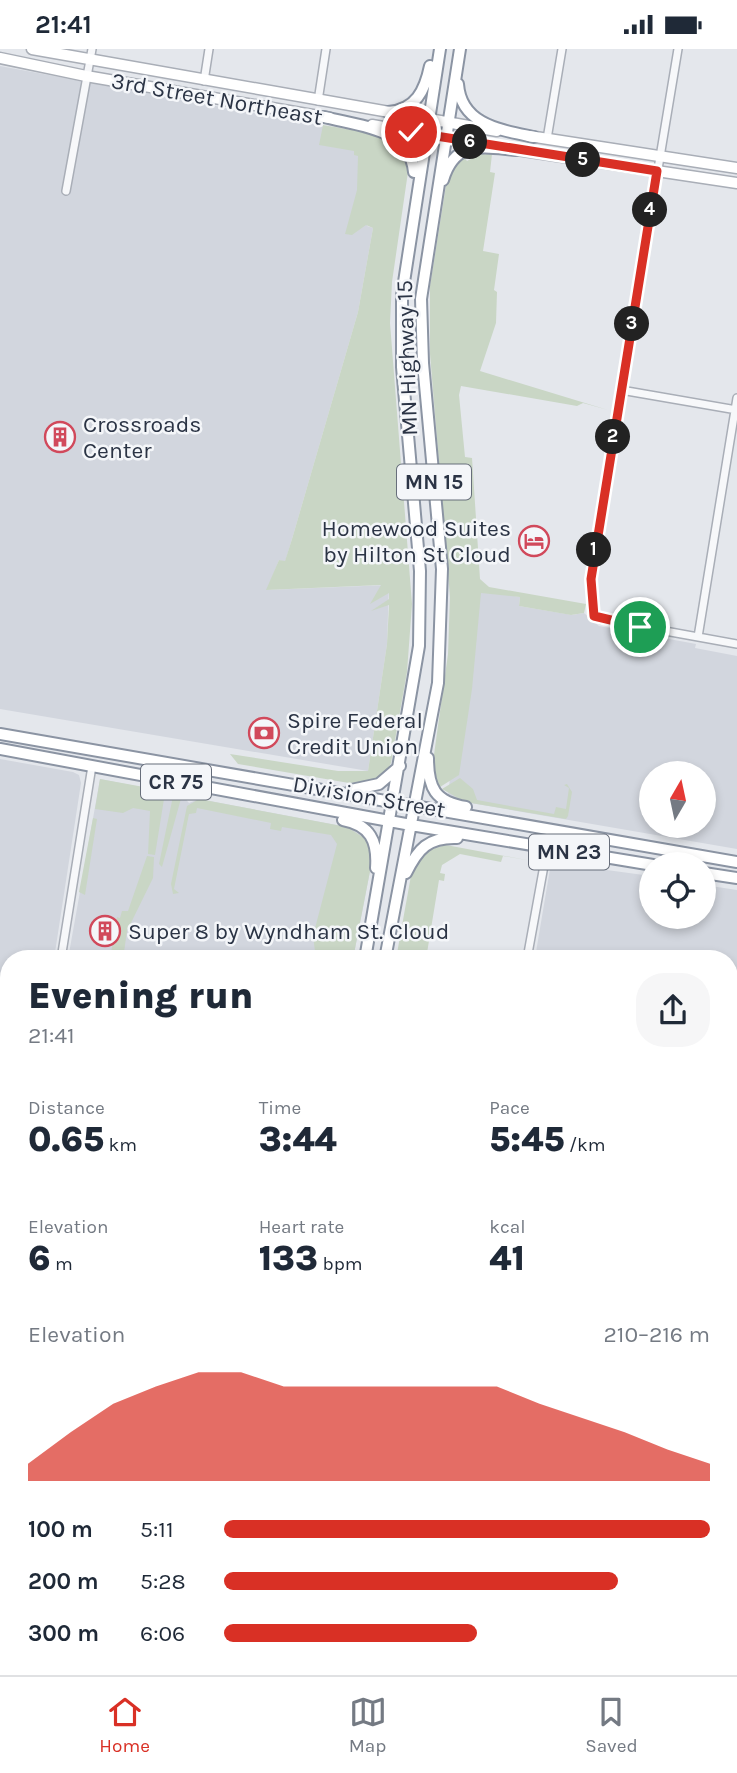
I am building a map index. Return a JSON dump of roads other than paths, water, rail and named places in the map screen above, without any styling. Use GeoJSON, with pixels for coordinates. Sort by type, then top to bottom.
{"type":"FeatureCollection","features":[{"type":"Feature","properties":{"kind":"main road","name":"3rd Street Northeast"},"geometry":{"type":"LineString","coordinates":[[32,49],[388,113],[737,168]]}},
{"type":"Feature","properties":{"kind":"main road"},"geometry":{"type":"LineString","coordinates":[[388,113],[406,109],[418,98],[428,75],[433,49]]}},
{"type":"Feature","properties":{"kind":"main road","name":"MN Highway 15"},"geometry":{"type":"LineString","coordinates":[[387,950],[438,683],[443,599],[422,354],[421,299],[428,241],[440,49]]}},
{"type":"Feature","properties":{"kind":"main road"},"geometry":{"type":"LineString","coordinates":[[460,49],[458,86],[460,99],[467,112],[492,127],[534,137]]}},
{"type":"Feature","properties":{"kind":"main road","name":"MN Highway 15"},"geometry":{"type":"LineString","coordinates":[[437,121],[460,49]]}},
{"type":"Feature","properties":{"kind":"main road","name":"3rd Street Northeast"},"geometry":{"type":"LineString","coordinates":[[0,58],[86,76],[516,150],[737,183]]}},
{"type":"Feature","properties":{"kind":"main road"},"geometry":{"type":"LineString","coordinates":[[324,117],[384,133],[405,144],[412,156],[414,171],[412,216]]}},
{"type":"Feature","properties":{"kind":"main road","name":"MN 15"},"geometry":{"type":"LineString","coordinates":[[435,136],[437,121]]}},
{"type":"Feature","properties":{"kind":"main road","name":"MN Highway 15"},"geometry":{"type":"LineString","coordinates":[[367,950],[400,766],[421,626],[420,571],[401,325],[412,216],[435,136]]}},
{"type":"Feature","properties":{"kind":"main road"},"geometry":{"type":"LineString","coordinates":[[428,241],[444,174],[456,156],[475,148],[516,150]]}},
{"type":"Feature","properties":{"kind":"main road","name":"Division Street"},"geometry":{"type":"LineString","coordinates":[[0,734],[737,862]]}},
{"type":"Feature","properties":{"kind":"main road"},"geometry":{"type":"LineString","coordinates":[[427,737],[428,777],[438,797],[455,806],[495,813],[514,823]]}},
{"type":"Feature","properties":{"kind":"main road","name":"Division Street"},"geometry":{"type":"LineString","coordinates":[[0,749],[486,839],[639,863]]}},
{"type":"Feature","properties":{"kind":"main road"},"geometry":{"type":"LineString","coordinates":[[337,791],[371,788],[400,766]]}},
{"type":"Feature","properties":{"kind":"main road"},"geometry":{"type":"LineString","coordinates":[[276,801],[300,812],[352,821],[367,829],[377,852],[376,901]]}},
{"type":"Feature","properties":{"kind":"main road"},"geometry":{"type":"LineString","coordinates":[[399,888],[415,854],[429,842],[444,838],[486,839]]}},
{"type":"Feature","properties":{"kind":"main road"},"geometry":{"type":"LineString","coordinates":[[716,875],[737,878]]}},
{"type":"Feature","properties":{"kind":"street"},"geometry":{"type":"LineString","coordinates":[[66,191],[92,49]]}},
{"type":"Feature","properties":{"kind":"street"},"geometry":{"type":"LineString","coordinates":[[204,81],[209,49]]}},
{"type":"Feature","properties":{"kind":"street"},"geometry":{"type":"LineString","coordinates":[[318,101],[326,49]]}},
{"type":"Feature","properties":{"kind":"street"},"geometry":{"type":"LineString","coordinates":[[547,139],[562,49]]}},
{"type":"Feature","properties":{"kind":"street"},"geometry":{"type":"LineString","coordinates":[[678,49],[592,568],[591,596],[594,616],[737,644]]}},
{"type":"Feature","properties":{"kind":"street"},"geometry":{"type":"LineString","coordinates":[[621,390],[736,409]]}},
{"type":"Feature","properties":{"kind":"street"},"geometry":{"type":"LineString","coordinates":[[698,637],[737,398]]}},
{"type":"Feature","properties":{"kind":"street"},"geometry":{"type":"LineString","coordinates":[[62,950],[92,766]]}},
{"type":"Feature","properties":{"kind":"street"},"geometry":{"type":"LineString","coordinates":[[529,950],[547,849]]}},
{"type":"Feature","properties":{"kind":"place","name":"Crossroads Center"},"geometry":{"type":"Point","coordinates":[60,437]}},
{"type":"Feature","properties":{"kind":"place","name":"Homewood Suites by Hilton St Cloud"},"geometry":{"type":"Point","coordinates":[534,541]}},
{"type":"Feature","properties":{"kind":"place","name":"Spire Federal Credit Union"},"geometry":{"type":"Point","coordinates":[264,733]}},
{"type":"Feature","properties":{"kind":"place","name":"Super 8 by Wyndham St. Cloud"},"geometry":{"type":"Point","coordinates":[105,931]}}]}
